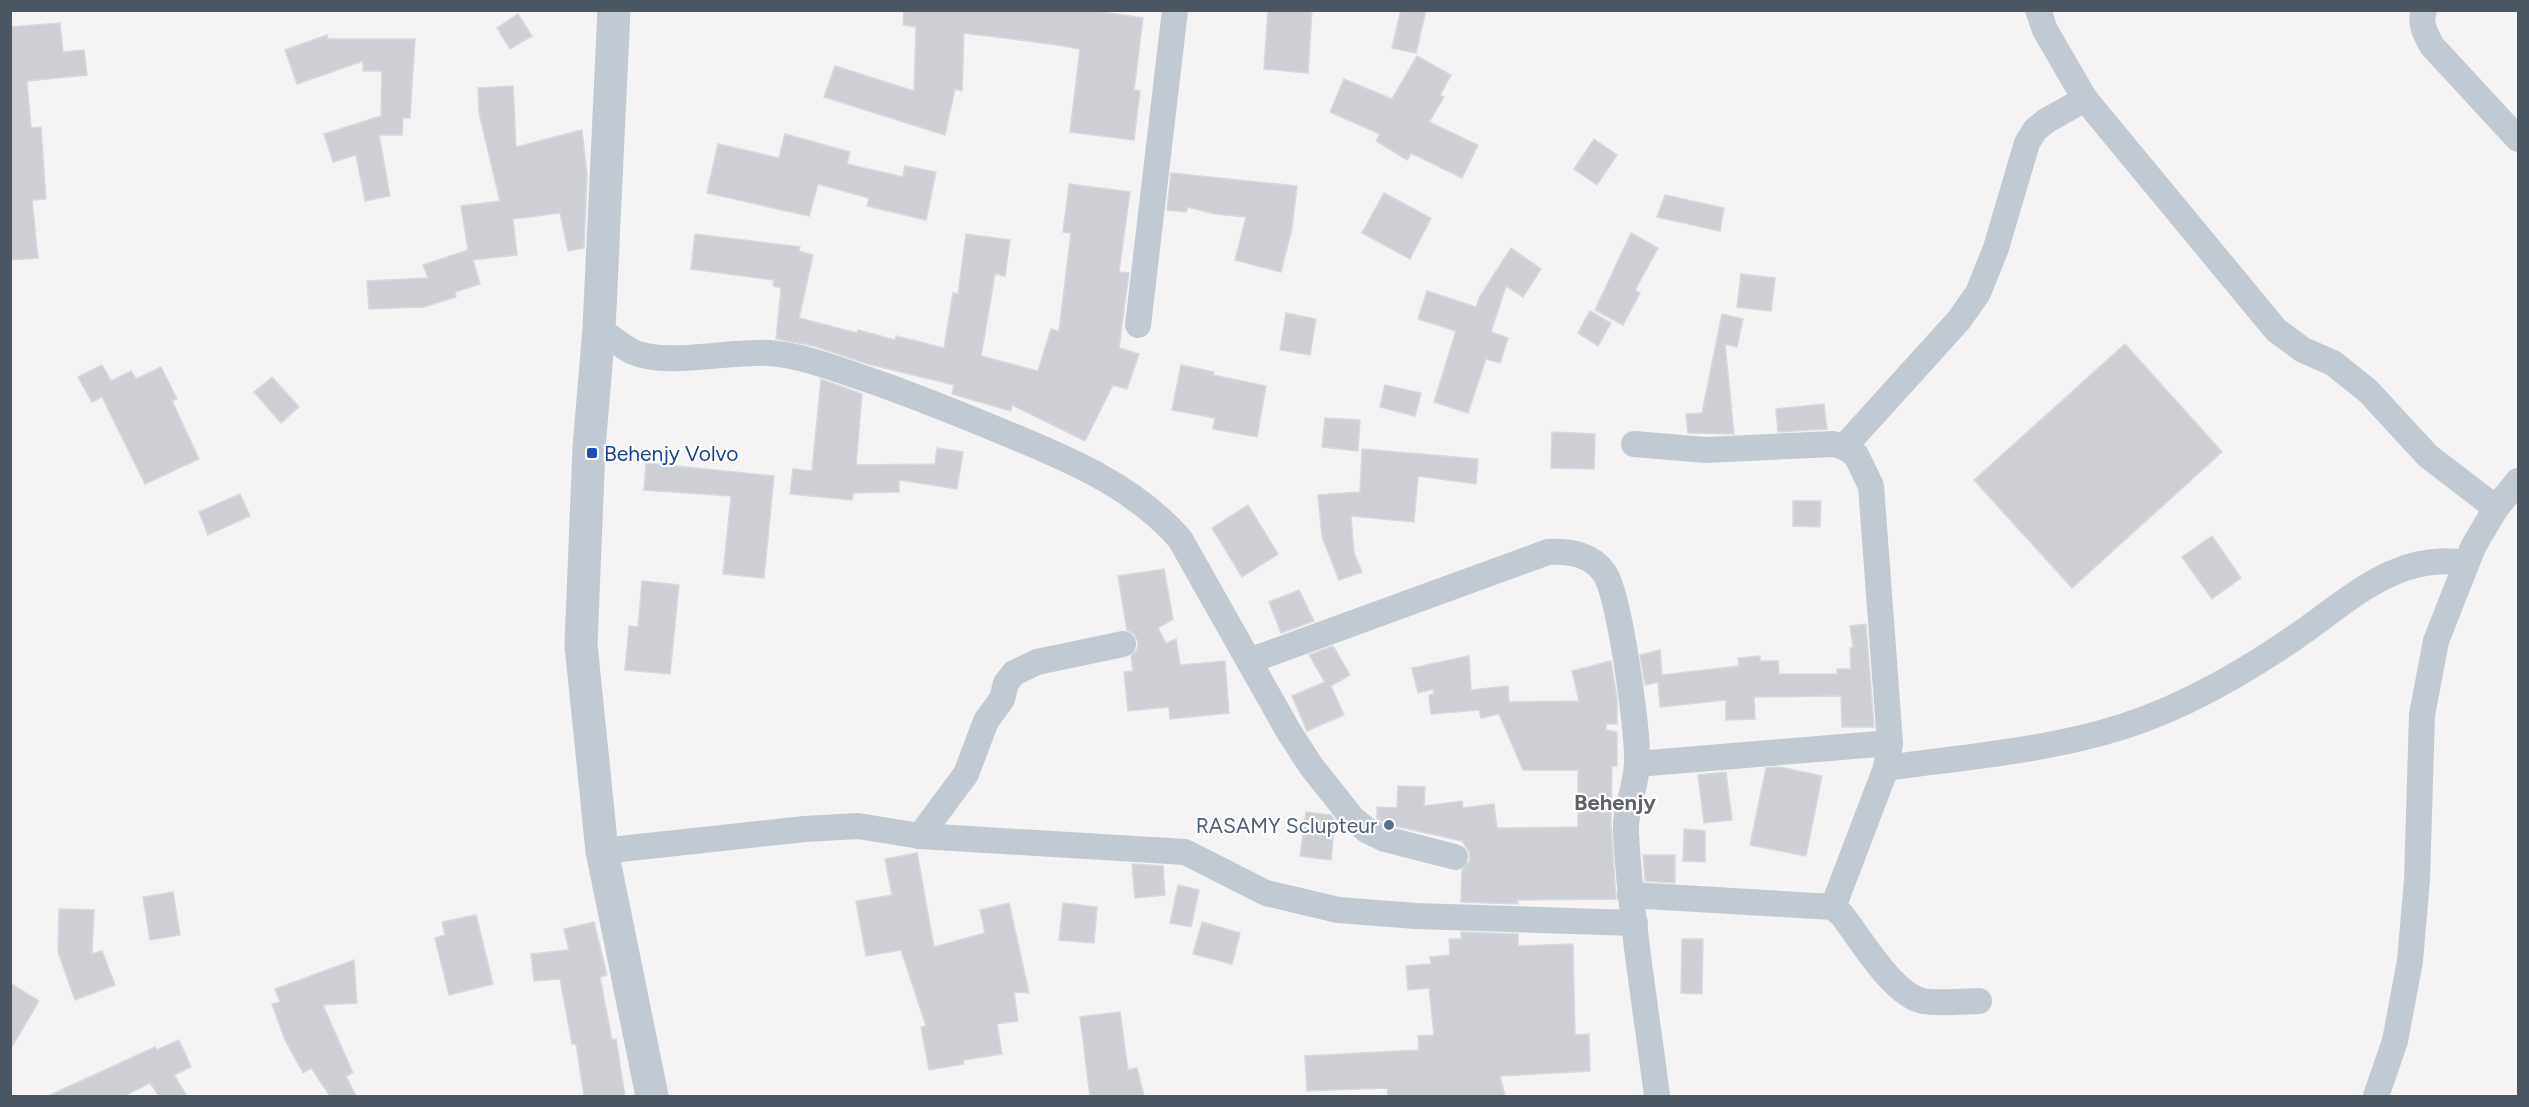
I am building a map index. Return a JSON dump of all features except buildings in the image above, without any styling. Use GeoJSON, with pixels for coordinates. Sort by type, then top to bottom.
{"type":"FeatureCollection","features":[{"type":"Feature","properties":{"kind":"street"},"geometry":{"type":"LineString","coordinates":[[1138,325],[1175,10]]}},
{"type":"Feature","properties":{"kind":"street"},"geometry":{"type":"LineString","coordinates":[[2038,10],[2045,30],[2085,99],[2276,330],[2303,350],[2333,363],[2368,391],[2428,456],[2496,507]]}},
{"type":"Feature","properties":{"kind":"street"},"geometry":{"type":"LineString","coordinates":[[2424,10],[2421,17],[2424,32],[2432,46],[2518,139]]}},
{"type":"Feature","properties":{"kind":"street"},"geometry":{"type":"LineString","coordinates":[[611,16],[599,329],[589,448],[581,645],[602,852],[651,1096]]}},
{"type":"Feature","properties":{"kind":"street"},"geometry":{"type":"LineString","coordinates":[[1844,447],[1959,320],[1977,293],[1996,248],[2026,143],[2035,130],[2085,99]]}},
{"type":"Feature","properties":{"kind":"street"},"geometry":{"type":"LineString","coordinates":[[599,329],[634,352],[658,357],[769,353],[807,360],[925,399],[1046,449],[1092,472],[1161,517],[1180,539],[1311,766],[1353,819],[1368,831],[1385,839],[1455,857]]}},
{"type":"Feature","properties":{"kind":"street"},"geometry":{"type":"LineString","coordinates":[[1634,444],[1706,450],[1833,444],[1856,454],[1871,486],[1890,743],[1886,768],[1833,907]]}},
{"type":"Feature","properties":{"kind":"street"},"geometry":{"type":"LineString","coordinates":[[2376,1096],[2395,1041],[2410,961],[2417,880],[2422,715],[2436,641],[2465,563],[2496,507],[2518,482]]}},
{"type":"Feature","properties":{"kind":"street"},"geometry":{"type":"LineString","coordinates":[[1249,662],[1548,552],[1570,551],[1589,558],[1605,574],[1613,596],[1634,715],[1637,764],[1626,809],[1630,895],[1657,1096]]}},
{"type":"Feature","properties":{"kind":"street"},"geometry":{"type":"LineString","coordinates":[[1886,768],[2019,750],[2112,730],[2171,708],[2243,671],[2303,631],[2355,592],[2387,576],[2441,559],[2465,563]]}},
{"type":"Feature","properties":{"kind":"street"},"geometry":{"type":"LineString","coordinates":[[920,836],[966,774],[986,721],[1002,699],[1006,683],[1014,673],[1036,662],[1123,644]]}},
{"type":"Feature","properties":{"kind":"street"},"geometry":{"type":"LineString","coordinates":[[1637,764],[1890,743]]}},
{"type":"Feature","properties":{"kind":"street"},"geometry":{"type":"LineString","coordinates":[[602,852],[805,829],[858,826],[920,836],[1185,852],[1266,892],[1338,910],[1416,916],[1635,923]]}},
{"type":"Feature","properties":{"kind":"street"},"geometry":{"type":"LineString","coordinates":[[1630,895],[1833,907],[1842,915],[1897,987],[1909,997],[1924,1001],[1979,1001]]}},
{"type":"Feature","properties":{"kind":"place","name":"Behenjy Volvo"},"geometry":{"type":"Point","coordinates":[592,453]}},
{"type":"Feature","properties":{"kind":"place","name":"RASAMY Sclupteur"},"geometry":{"type":"Point","coordinates":[1389,825]}},
{"type":"Feature","properties":{"kind":"district","name":"Behenjy"},"geometry":{"type":"Point","coordinates":[1615,802]}}]}
